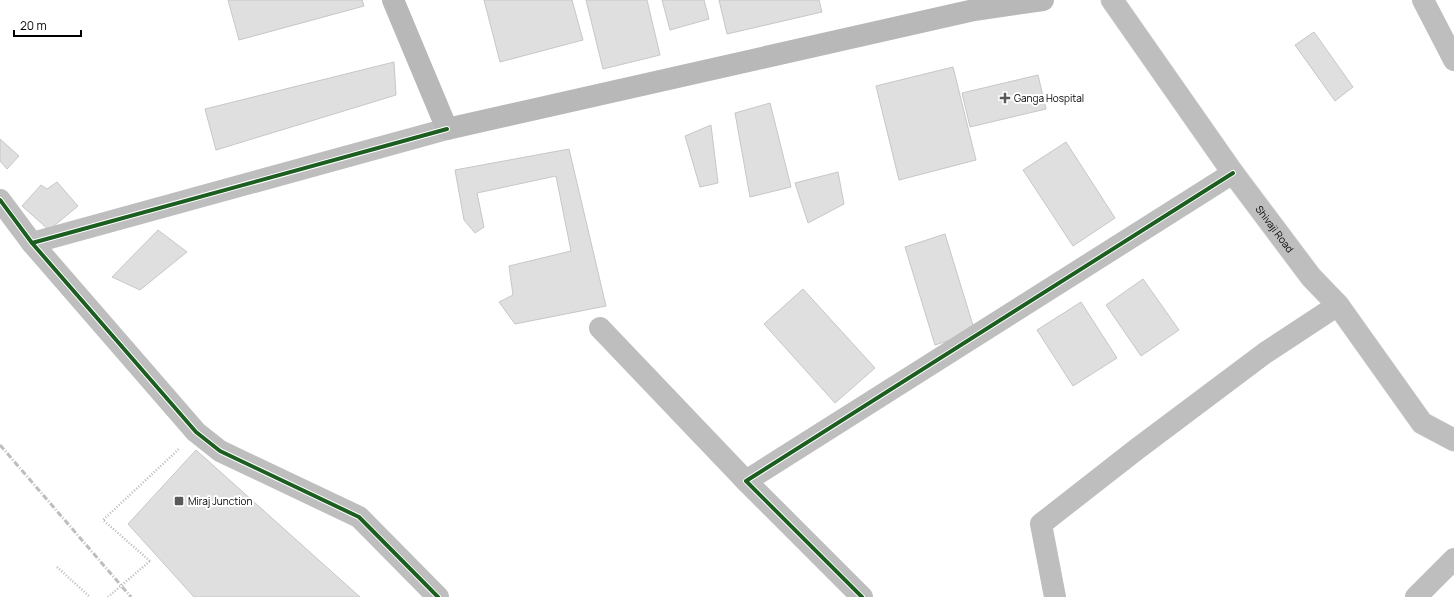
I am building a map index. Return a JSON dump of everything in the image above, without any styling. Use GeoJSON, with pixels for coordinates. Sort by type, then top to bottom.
{"type":"FeatureCollection","features":[{"type":"Feature","properties":{"kind":"main road"},"geometry":{"type":"LineString","coordinates":[[393,0],[448,129],[974,10],[1044,0]]}},
{"type":"Feature","properties":{"kind":"street","name":"Shivaji Road"},"geometry":{"type":"LineString","coordinates":[[1112,0],[1233,173],[1311,278],[1338,305],[1422,423],[1454,440]]}},
{"type":"Feature","properties":{"kind":"street"},"geometry":{"type":"LineString","coordinates":[[1423,0],[1454,60]]}},
{"type":"Feature","properties":{"kind":"street"},"geometry":{"type":"LineString","coordinates":[[32,243],[448,129]]}},
{"type":"Feature","properties":{"kind":"street"},"geometry":{"type":"LineString","coordinates":[[746,481],[1233,173]]}},
{"type":"Feature","properties":{"kind":"street"},"geometry":{"type":"LineString","coordinates":[[0,200],[32,243],[196,432],[220,451],[359,517],[438,597]]}},
{"type":"Feature","properties":{"kind":"street"},"geometry":{"type":"LineString","coordinates":[[1055,597],[1041,524],[1137,449],[1265,353],[1338,305]]}},
{"type":"Feature","properties":{"kind":"street"},"geometry":{"type":"LineString","coordinates":[[600,328],[746,481],[862,597]]}},
{"type":"Feature","properties":{"kind":"street"},"geometry":{"type":"LineString","coordinates":[[1416,597],[1454,559]]}},
{"type":"Feature","properties":{"kind":"path"},"geometry":{"type":"LineString","coordinates":[[108,597],[150,561],[104,520],[196,432]]}},
{"type":"Feature","properties":{"kind":"path"},"geometry":{"type":"LineString","coordinates":[[56,567],[90,597]]}},
{"type":"Feature","properties":{"kind":"building"},"geometry":{"type":"Polygon","coordinates":[[[228,0],[362,0],[364,6],[239,40],[228,0]]]}},
{"type":"Feature","properties":{"kind":"building"},"geometry":{"type":"Polygon","coordinates":[[[484,0],[572,0],[583,40],[500,62],[484,0]]]}},
{"type":"Feature","properties":{"kind":"building"},"geometry":{"type":"Polygon","coordinates":[[[586,0],[647,0],[660,55],[603,69],[586,0]]]}},
{"type":"Feature","properties":{"kind":"building"},"geometry":{"type":"Polygon","coordinates":[[[662,0],[704,0],[709,19],[670,30],[662,0]]]}},
{"type":"Feature","properties":{"kind":"building"},"geometry":{"type":"Polygon","coordinates":[[[719,0],[819,0],[822,12],[727,34],[719,0]]]}},
{"type":"Feature","properties":{"kind":"building"},"geometry":{"type":"Polygon","coordinates":[[[1314,32],[1353,87],[1335,101],[1295,45],[1314,32]]]}},
{"type":"Feature","properties":{"kind":"building"},"geometry":{"type":"Polygon","coordinates":[[[394,62],[396,95],[216,150],[205,109],[394,62]]]}},
{"type":"Feature","properties":{"kind":"building"},"geometry":{"type":"Polygon","coordinates":[[[953,67],[976,160],[899,180],[876,86],[953,67]]]}},
{"type":"Feature","properties":{"kind":"building"},"geometry":{"type":"Polygon","coordinates":[[[1038,75],[1046,109],[970,127],[962,93],[1038,75]]]}},
{"type":"Feature","properties":{"kind":"building"},"geometry":{"type":"Polygon","coordinates":[[[770,103],[791,187],[750,197],[735,113],[770,103]]]}},
{"type":"Feature","properties":{"kind":"building"},"geometry":{"type":"Polygon","coordinates":[[[711,125],[718,183],[700,187],[685,136],[711,125]]]}},
{"type":"Feature","properties":{"kind":"building"},"geometry":{"type":"Polygon","coordinates":[[[0,139],[19,156],[7,169],[0,161],[0,139]]]}},
{"type":"Feature","properties":{"kind":"building"},"geometry":{"type":"Polygon","coordinates":[[[1066,142],[1115,218],[1073,246],[1023,170],[1066,142]]]}},
{"type":"Feature","properties":{"kind":"building"},"geometry":{"type":"Polygon","coordinates":[[[569,149],[606,306],[515,324],[499,302],[513,295],[509,266],[571,251],[556,176],[477,193],[484,227],[475,233],[464,220],[455,170],[569,149]]]}},
{"type":"Feature","properties":{"kind":"building"},"geometry":{"type":"Polygon","coordinates":[[[838,172],[844,204],[808,223],[795,183],[838,172]]]}},
{"type":"Feature","properties":{"kind":"building"},"geometry":{"type":"Polygon","coordinates":[[[57,182],[78,206],[49,230],[22,206],[41,185],[47,189],[57,182]]]}},
{"type":"Feature","properties":{"kind":"building"},"geometry":{"type":"Polygon","coordinates":[[[158,230],[187,252],[140,290],[112,277],[158,230]]]}},
{"type":"Feature","properties":{"kind":"building"},"geometry":{"type":"Polygon","coordinates":[[[945,234],[975,332],[935,345],[905,247],[945,234]]]}},
{"type":"Feature","properties":{"kind":"building"},"geometry":{"type":"Polygon","coordinates":[[[1143,279],[1179,330],[1141,356],[1106,305],[1143,279]]]}},
{"type":"Feature","properties":{"kind":"building"},"geometry":{"type":"Polygon","coordinates":[[[803,289],[875,368],[835,403],[764,324],[803,289]]]}},
{"type":"Feature","properties":{"kind":"building"},"geometry":{"type":"Polygon","coordinates":[[[1081,302],[1117,358],[1073,386],[1037,330],[1081,302]]]}},
{"type":"Feature","properties":{"kind":"building"},"geometry":{"type":"Polygon","coordinates":[[[196,450],[360,597],[194,597],[128,524],[196,450]]]}},
{"type":"Feature","properties":{"kind":"railway"},"geometry":{"type":"LineString","coordinates":[[0,445],[131,597]]}},
{"type":"Feature","properties":{"kind":"cycle path"},"geometry":{"type":"LineString","coordinates":[[0,200],[32,243],[447,129]]}},
{"type":"Feature","properties":{"kind":"cycle path"},"geometry":{"type":"LineString","coordinates":[[862,597],[746,481],[1233,173]]}},
{"type":"Feature","properties":{"kind":"cycle path"},"geometry":{"type":"LineString","coordinates":[[32,243],[196,432],[220,451],[359,517],[438,597]]}},
{"type":"Feature","properties":{"kind":"place","name":"Ganga Hospital"},"geometry":{"type":"Point","coordinates":[1005,98]}},
{"type":"Feature","properties":{"kind":"place","name":"Miraj Junction"},"geometry":{"type":"Point","coordinates":[179,501]}}]}
